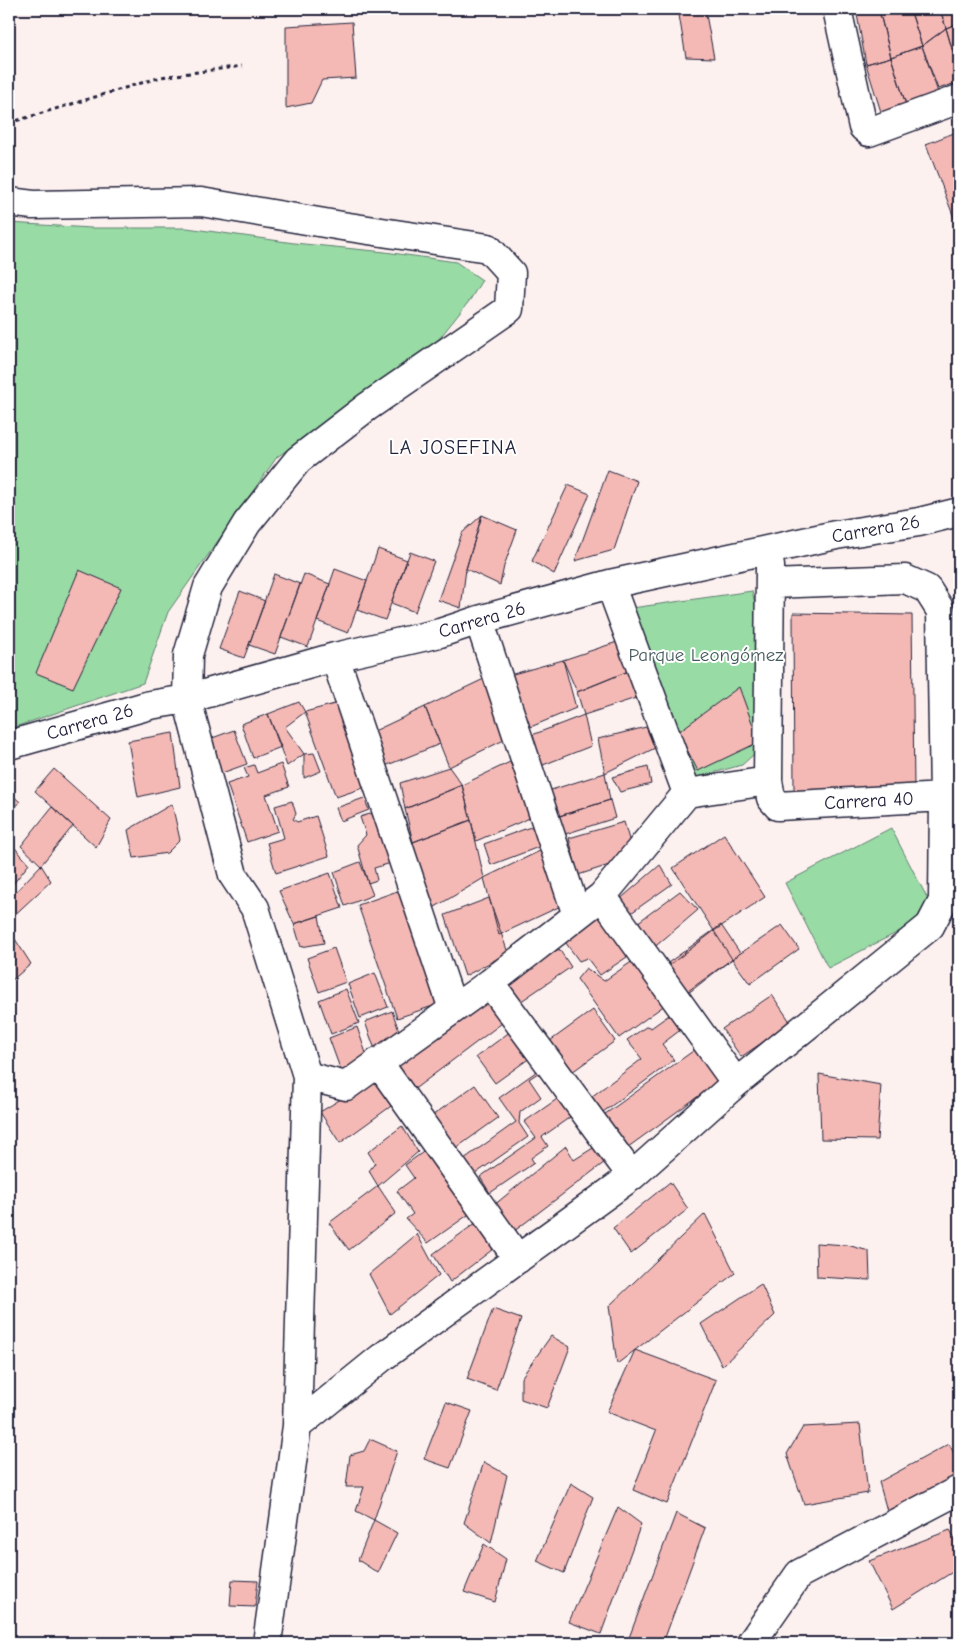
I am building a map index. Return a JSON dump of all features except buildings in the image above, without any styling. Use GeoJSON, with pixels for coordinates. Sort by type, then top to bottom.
{"type":"FeatureCollection","features":[{"type":"Feature","properties":{"kind":"street"},"geometry":{"type":"LineString","coordinates":[[837,9],[863,127],[866,130],[869,132],[959,99]]}},
{"type":"Feature","properties":{"kind":"street"},"geometry":{"type":"LineString","coordinates":[[9,202],[33,205],[201,202],[332,225],[488,248],[512,273],[509,309],[366,407],[298,460],[247,523],[208,586],[188,655],[187,700],[233,875],[255,908],[307,1076],[297,1426],[268,1643]]}},
{"type":"Feature","properties":{"kind":"street","name":"Carrera 26"},"geometry":{"type":"LineString","coordinates":[[9,745],[150,705],[187,700],[335,657],[440,633],[479,620],[610,584],[836,535],[919,522],[959,512]]}},
{"type":"Feature","properties":{"kind":"street"},"geometry":{"type":"LineString","coordinates":[[770,550],[774,794]]}},
{"type":"Feature","properties":{"kind":"street"},"geometry":{"type":"LineString","coordinates":[[297,1426],[381,1358],[632,1176],[736,1083],[930,926],[943,901],[952,799],[941,611],[927,589],[905,580],[771,584]]}},
{"type":"Feature","properties":{"kind":"street"},"geometry":{"type":"LineString","coordinates":[[307,1076],[346,1086],[490,983],[602,896],[688,793],[610,584]]}},
{"type":"Feature","properties":{"kind":"street"},"geometry":{"type":"LineString","coordinates":[[479,620],[577,915]]}},
{"type":"Feature","properties":{"kind":"street"},"geometry":{"type":"LineString","coordinates":[[335,657],[453,1009]]}},
{"type":"Feature","properties":{"kind":"street","name":"Carrera 40"},"geometry":{"type":"LineString","coordinates":[[688,793],[952,799]]}},
{"type":"Feature","properties":{"kind":"street"},"geometry":{"type":"LineString","coordinates":[[602,896],[736,1083]]}},
{"type":"Feature","properties":{"kind":"street"},"geometry":{"type":"LineString","coordinates":[[490,983],[632,1176]]}},
{"type":"Feature","properties":{"kind":"street"},"geometry":{"type":"LineString","coordinates":[[378,1062],[518,1259]]}},
{"type":"Feature","properties":{"kind":"street"},"geometry":{"type":"LineString","coordinates":[[751,1643],[799,1574],[959,1490]]}},
{"type":"Feature","properties":{"kind":"path"},"geometry":{"type":"LineString","coordinates":[[9,123],[161,77],[242,66]]}},
{"type":"Feature","properties":{"kind":"green space"},"geometry":{"type":"Polygon","coordinates":[[[9,223],[91,228],[187,228],[456,262],[482,280],[470,300],[431,349],[277,457],[168,612],[143,683],[9,729],[9,223]]]}},
{"type":"Feature","properties":{"kind":"green space","name":"Parque Leongómez"},"geometry":{"type":"Polygon","coordinates":[[[752,591],[761,628],[764,745],[742,765],[687,780],[632,608],[752,591]]]}},
{"type":"Feature","properties":{"kind":"green space"},"geometry":{"type":"Polygon","coordinates":[[[891,828],[935,913],[828,968],[785,883],[891,828]]]}},
{"type":"Feature","properties":{"kind":"district","name":"LA JOSEFINA"},"geometry":{"type":"Point","coordinates":[453,447]}}]}
